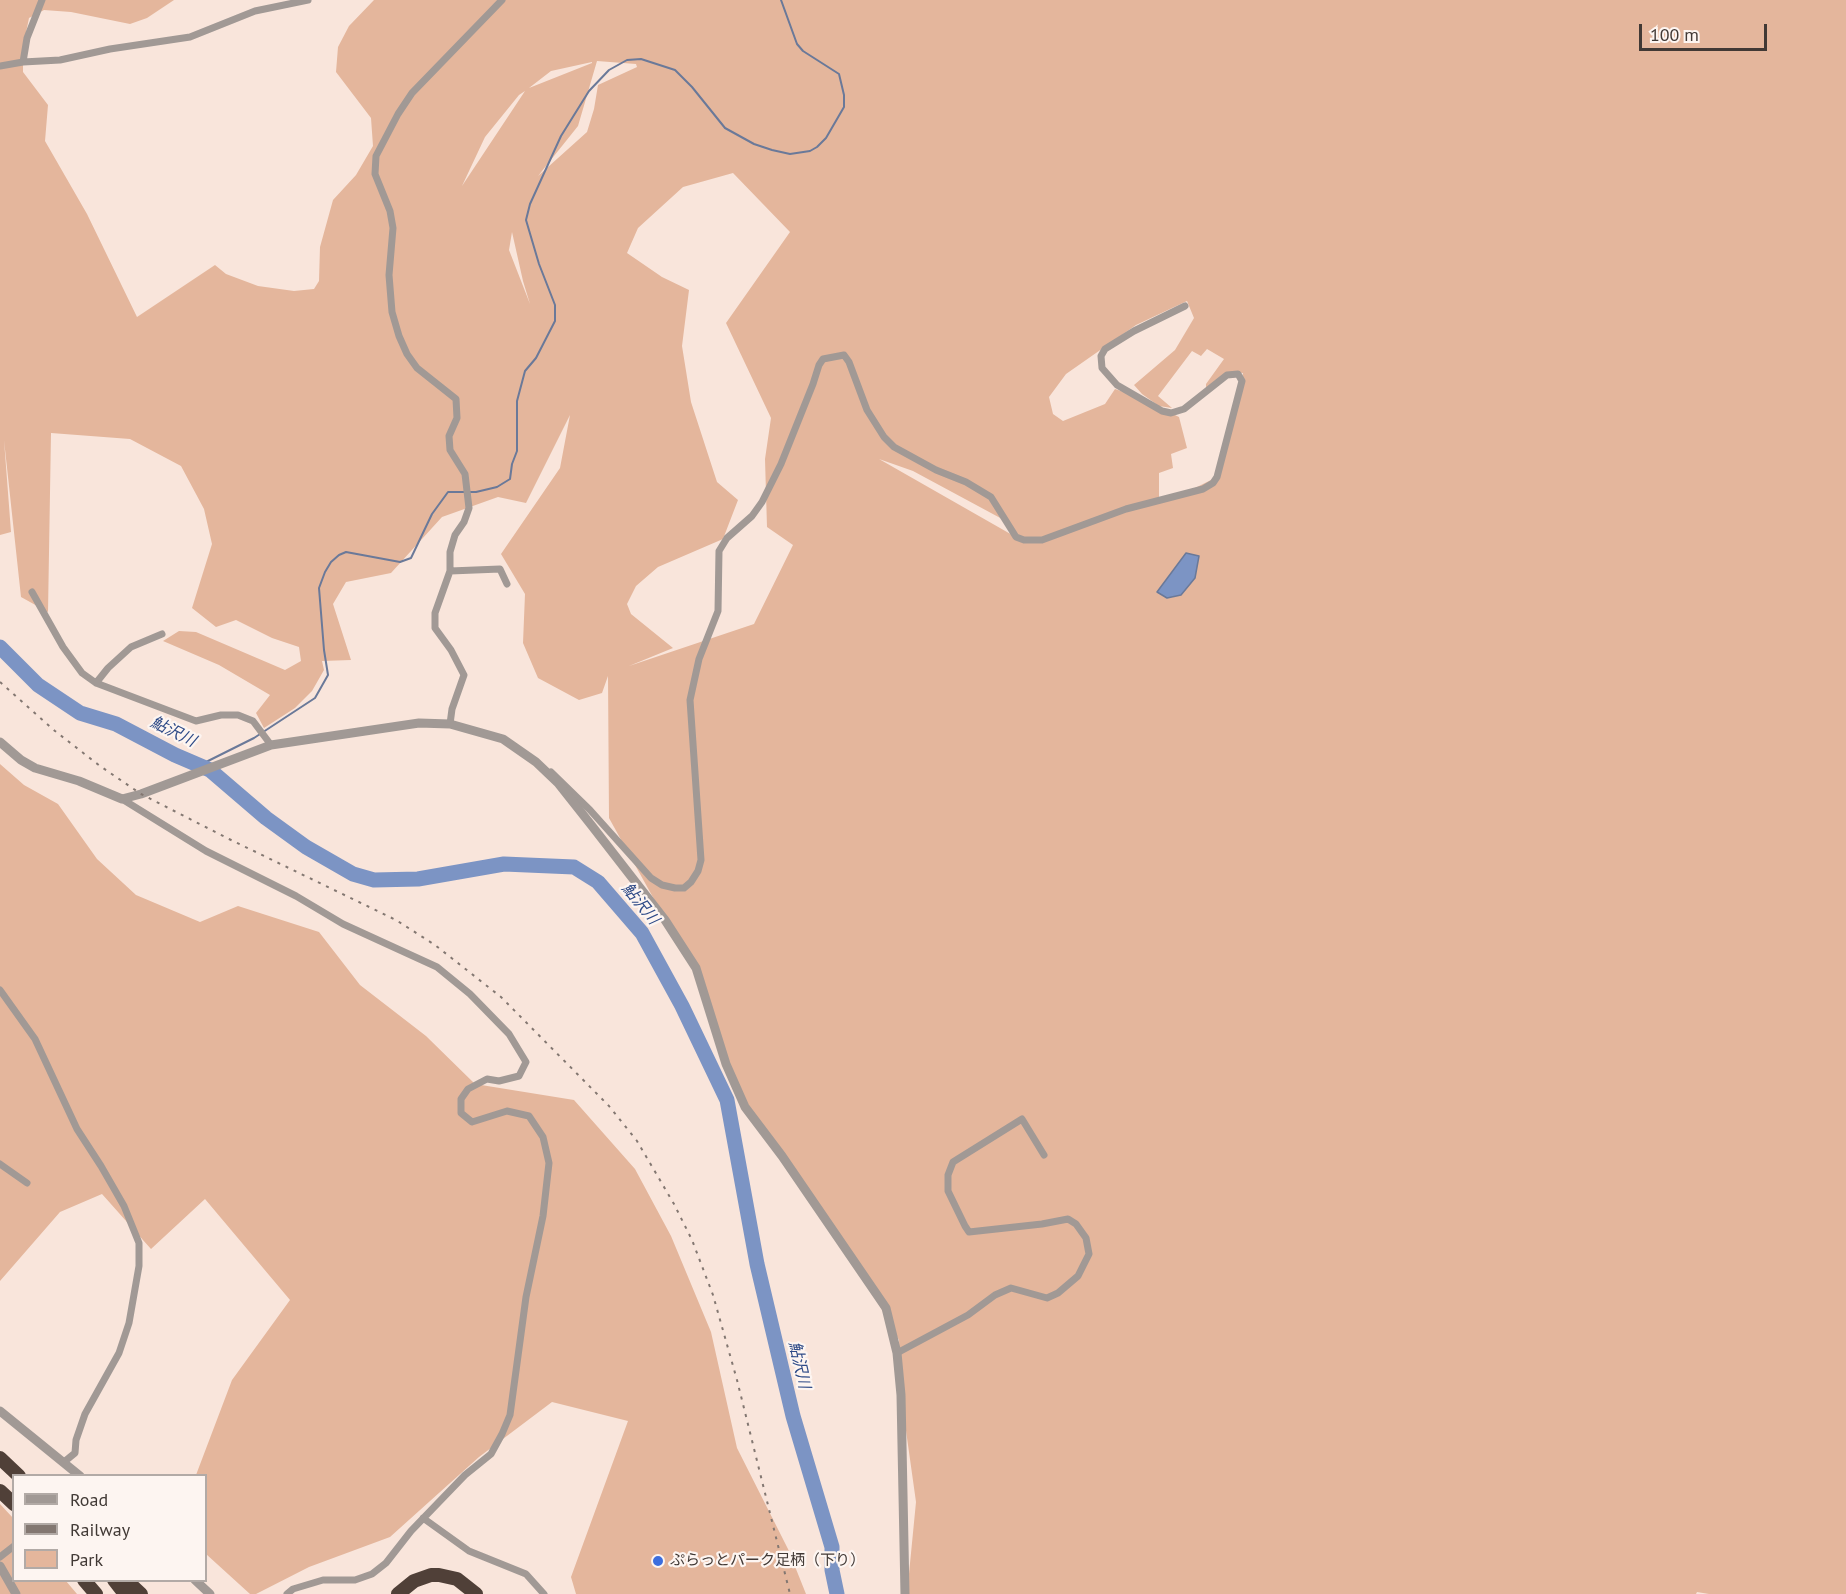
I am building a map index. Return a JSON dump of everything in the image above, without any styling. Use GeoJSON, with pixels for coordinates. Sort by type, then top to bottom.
{"type":"FeatureCollection","features":[{"type":"Feature","properties":{"kind":"highway"},"geometry":{"type":"LineString","coordinates":[[0,1458],[16,1474]]}},
{"type":"Feature","properties":{"kind":"highway"},"geometry":{"type":"LineString","coordinates":[[0,1491],[12,1502]]}},
{"type":"Feature","properties":{"kind":"highway"},"geometry":{"type":"LineString","coordinates":[[398,1594],[422,1577],[439,1575],[457,1579],[476,1594]]}},
{"type":"Feature","properties":{"kind":"highway"},"geometry":{"type":"LineString","coordinates":[[85,1582],[96,1594]]}},
{"type":"Feature","properties":{"kind":"highway"},"geometry":{"type":"LineString","coordinates":[[115,1582],[125,1594]]}},
{"type":"Feature","properties":{"kind":"highway"},"geometry":{"type":"LineString","coordinates":[[127,1582],[141,1594]]}},
{"type":"Feature","properties":{"kind":"street"},"geometry":{"type":"LineString","coordinates":[[23,62],[27,38],[42,0]]}},
{"type":"Feature","properties":{"kind":"street"},"geometry":{"type":"LineString","coordinates":[[0,66],[60,60],[110,49],[190,37],[255,11],[308,0]]}},
{"type":"Feature","properties":{"kind":"street"},"geometry":{"type":"LineString","coordinates":[[450,724],[452,709],[464,675],[451,650],[435,628],[435,613],[450,571],[450,552],[469,508],[465,474],[450,450],[449,436],[457,418],[456,399],[417,368],[406,354],[392,312],[389,275],[393,228],[390,211],[375,174],[376,156],[412,93],[502,0]]}},
{"type":"Feature","properties":{"kind":"street"},"geometry":{"type":"LineString","coordinates":[[122,799],[271,745],[419,723],[450,724],[503,739],[560,778],[651,878],[662,885],[684,888],[698,871],[701,860],[690,700],[699,659],[718,611],[719,551],[727,538],[752,516],[762,502],[781,464],[819,365],[824,359],[844,355],[849,362],[867,410],[884,437],[894,447],[936,470],[966,482],[991,497],[1016,537],[1024,540],[1042,540],[1126,509],[1203,489],[1213,483],[1217,477],[1242,380],[1238,374],[1227,375],[1184,409],[1172,413],[1162,411],[1117,385],[1102,368],[1101,356],[1105,349],[1134,331],[1185,306]]}},
{"type":"Feature","properties":{"kind":"street"},"geometry":{"type":"LineString","coordinates":[[450,571],[500,569],[507,584]]}},
{"type":"Feature","properties":{"kind":"street"},"geometry":{"type":"LineString","coordinates":[[32,592],[63,647],[82,674],[96,683],[196,721],[221,715],[238,715],[253,721],[271,745]]}},
{"type":"Feature","properties":{"kind":"street"},"geometry":{"type":"LineString","coordinates":[[96,683],[131,647],[162,634]]}},
{"type":"Feature","properties":{"kind":"street"},"geometry":{"type":"LineString","coordinates":[[0,742],[21,760],[35,768],[79,781],[122,799],[206,851],[296,896],[343,924],[438,967],[470,994],[510,1034],[526,1062],[519,1076],[499,1081],[487,1079],[468,1089],[461,1100],[461,1113],[472,1122],[507,1111],[529,1116],[543,1137],[549,1163],[543,1216],[526,1297],[510,1415],[502,1434],[490,1454],[465,1475],[411,1531],[386,1563],[372,1574],[355,1580],[323,1580],[293,1589],[287,1594]]}},
{"type":"Feature","properties":{"kind":"street"},"geometry":{"type":"LineString","coordinates":[[536,762],[558,783],[592,826],[665,920],[696,968],[726,1064],[745,1107],[782,1156],[886,1308],[897,1353],[903,1440],[905,1594]]}},
{"type":"Feature","properties":{"kind":"street"},"geometry":{"type":"LineString","coordinates":[[0,990],[35,1039],[76,1129],[124,1206],[139,1243],[139,1266],[129,1323],[119,1353],[85,1414],[78,1433],[75,1453],[64,1462]]}},
{"type":"Feature","properties":{"kind":"street"},"geometry":{"type":"LineString","coordinates":[[897,1353],[968,1315],[995,1295],[1011,1288],[1047,1299],[1078,1276],[1089,1254],[1086,1238],[1076,1224],[1068,1219],[969,1232],[948,1191],[948,1175],[953,1162],[1022,1119],[1044,1155]]}},
{"type":"Feature","properties":{"kind":"street"},"geometry":{"type":"LineString","coordinates":[[0,1164],[27,1184]]}},
{"type":"Feature","properties":{"kind":"street"},"geometry":{"type":"LineString","coordinates":[[0,1411],[78,1474]]}},
{"type":"Feature","properties":{"kind":"street"},"geometry":{"type":"LineString","coordinates":[[423,1518],[469,1551],[526,1574],[544,1594]]}},
{"type":"Feature","properties":{"kind":"street"},"geometry":{"type":"LineString","coordinates":[[0,1557],[12,1548]]}},
{"type":"Feature","properties":{"kind":"street"},"geometry":{"type":"LineString","coordinates":[[0,1566],[11,1592]]}},
{"type":"Feature","properties":{"kind":"street"},"geometry":{"type":"LineString","coordinates":[[196,1582],[210,1594]]}},
{"type":"Feature","properties":{"kind":"street"},"geometry":{"type":"LineString","coordinates":[[904,1582],[912,1594]]}},
{"type":"Feature","properties":{"kind":"green space"},"geometry":{"type":"Polygon","coordinates":[[[0,0],[174,0],[147,18],[130,24],[71,12],[44,10],[29,18],[23,47],[23,72],[48,105],[45,141],[87,214],[137,317],[215,265],[226,274],[258,286],[294,291],[314,289],[319,281],[320,247],[333,200],[356,175],[373,146],[371,118],[336,72],[338,47],[349,26],[374,0],[1846,0],[1846,1594],[1709,1594],[1697,1592],[1696,1594],[907,1594],[916,1502],[901,1395],[899,1340],[861,1273],[739,1093],[701,984],[609,818],[608,676],[602,693],[579,700],[538,678],[523,643],[525,594],[501,554],[560,468],[570,415],[526,503],[498,497],[442,517],[391,573],[346,582],[333,604],[351,660],[322,661],[324,670],[312,691],[295,708],[264,728],[256,713],[270,695],[219,665],[163,641],[179,631],[196,632],[285,670],[301,661],[299,647],[272,638],[236,620],[216,627],[192,608],[212,544],[204,509],[181,466],[130,439],[51,433],[48,612],[21,597],[4,440],[11,532],[0,535],[0,0]],[[597,61],[578,126],[538,176],[587,132],[598,85],[637,67],[636,64],[597,61]],[[592,62],[551,71],[529,88],[592,62]],[[525,91],[519,95],[485,137],[462,186],[525,91]],[[733,173],[683,187],[638,228],[627,253],[662,277],[689,290],[682,346],[691,402],[717,482],[738,500],[723,539],[658,567],[636,586],[627,604],[631,614],[673,648],[629,666],[754,624],[793,545],[767,527],[765,459],[771,418],[726,323],[790,232],[733,173]],[[512,232],[509,250],[530,304],[523,281],[512,232]],[[1187,301],[1136,325],[1066,374],[1049,397],[1053,414],[1063,421],[1105,404],[1115,389],[1136,396],[1179,417],[1187,448],[1171,454],[1173,468],[1159,473],[1159,498],[1183,494],[1217,477],[1243,373],[1229,372],[1206,389],[1206,384],[1224,359],[1207,349],[1201,356],[1192,351],[1158,396],[1172,408],[1159,406],[1134,385],[1175,350],[1194,318],[1187,301]],[[879,459],[1014,536],[1004,520],[913,471],[879,459]]]}},
{"type":"Feature","properties":{"kind":"green space"},"geometry":{"type":"Polygon","coordinates":[[[0,764],[24,785],[58,804],[97,859],[136,895],[200,922],[238,906],[319,932],[360,985],[426,1036],[475,1084],[574,1100],[635,1169],[671,1236],[711,1332],[737,1448],[788,1549],[806,1594],[576,1594],[571,1577],[628,1421],[552,1402],[479,1457],[390,1537],[309,1567],[256,1594],[250,1594],[207,1555],[207,1474],[196,1474],[232,1380],[290,1300],[205,1199],[151,1249],[102,1194],[60,1212],[0,1281],[0,764]]]}},
{"type":"Feature","properties":{"kind":"green space"},"geometry":{"type":"Polygon","coordinates":[[[0,1504],[12,1517],[12,1582],[67,1582],[77,1594],[0,1594],[0,1504]]]}},
{"type":"Feature","properties":{"kind":"water"},"geometry":{"type":"Polygon","coordinates":[[[1186,553],[1199,556],[1195,578],[1181,595],[1167,598],[1157,592],[1186,553]]]}},
{"type":"Feature","properties":{"kind":"waterway"},"geometry":{"type":"LineString","coordinates":[[198,766],[254,738],[315,698],[328,675],[319,588],[331,562],[346,552],[400,562],[411,558],[432,514],[448,492],[476,492],[497,487],[510,479],[517,451],[517,401],[525,371],[536,358],[555,321],[555,305],[539,264],[526,220],[530,204],[561,136],[589,91],[609,70],[627,60],[641,59],[675,70],[725,128],[754,144],[772,150],[790,154],[810,151],[826,138],[844,107],[839,74],[803,51],[797,44],[781,0]]}},
{"type":"Feature","properties":{"kind":"waterway","name":"鮎沢川"},"geometry":{"type":"LineString","coordinates":[[0,647],[38,685],[80,713],[116,724],[175,755],[210,770],[266,818],[306,847],[353,874],[374,880],[418,879],[504,864],[574,867],[598,882],[642,933],[682,1006],[727,1100],[757,1264],[793,1416],[832,1547],[832,1570],[837,1594]]}},
{"type":"Feature","properties":{"kind":"railway"},"geometry":{"type":"LineString","coordinates":[[0,682],[55,731],[141,794],[396,920],[435,945],[501,997],[609,1106],[637,1141],[674,1204],[692,1240],[713,1295],[737,1380],[790,1594]]}},
{"type":"Feature","properties":{"kind":"place","name":"ぷらっとパーク足柄（下り）"},"geometry":{"type":"Point","coordinates":[658,1561]}}]}
